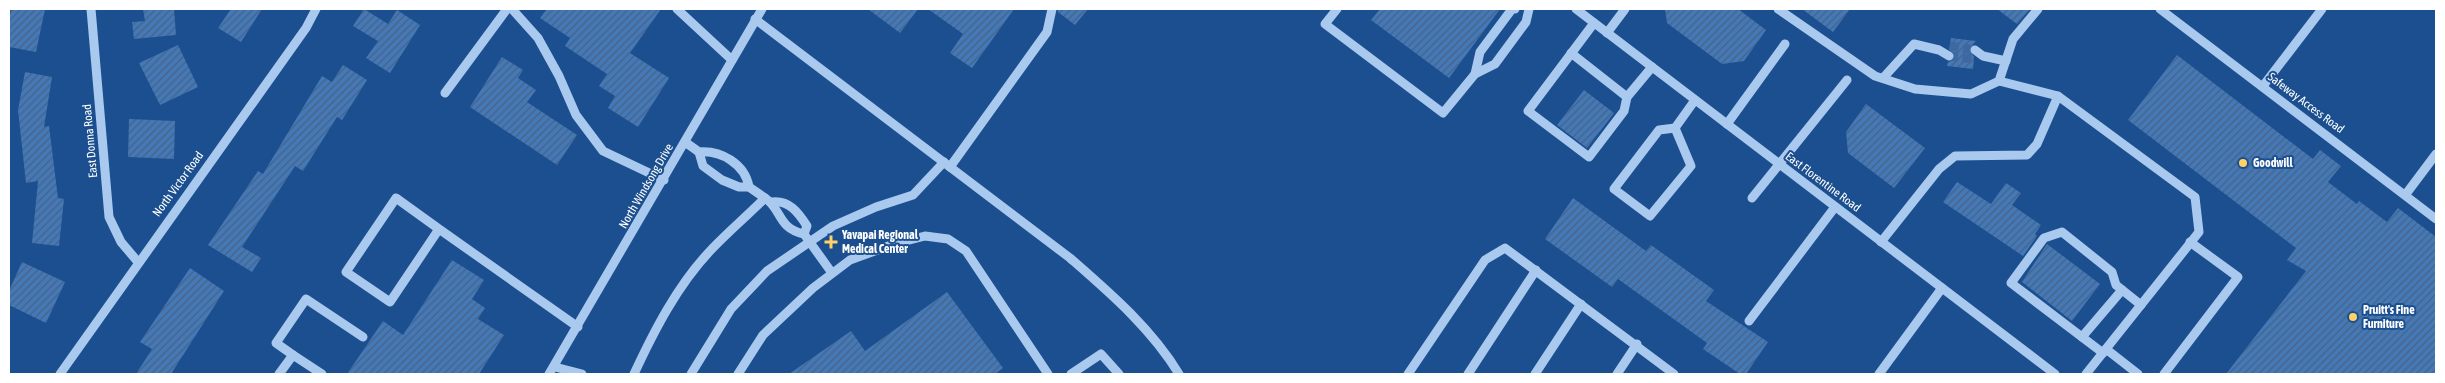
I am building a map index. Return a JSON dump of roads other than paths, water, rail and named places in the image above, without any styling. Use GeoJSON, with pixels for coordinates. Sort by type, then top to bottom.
{"type":"FeatureCollection","features":[{"type":"Feature","properties":{"kind":"street","name":"East Donna Road"},"geometry":{"type":"LineString","coordinates":[[90,9],[110,217],[121,242],[138,262]]}},
{"type":"Feature","properties":{"kind":"street","name":"North Victor Road"},"geometry":{"type":"LineString","coordinates":[[60,374],[306,28],[316,9]]}},
{"type":"Feature","properties":{"kind":"street"},"geometry":{"type":"LineString","coordinates":[[445,93],[507,9]]}},
{"type":"Feature","properties":{"kind":"street"},"geometry":{"type":"LineString","coordinates":[[512,9],[538,38],[559,76],[576,115],[603,151],[664,180]]}},
{"type":"Feature","properties":{"kind":"street"},"geometry":{"type":"LineString","coordinates":[[677,9],[732,60]]}},
{"type":"Feature","properties":{"kind":"street","name":"North Windsong Drive"},"geometry":{"type":"LineString","coordinates":[[552,370],[762,9]]}},
{"type":"Feature","properties":{"kind":"street"},"geometry":{"type":"LineString","coordinates":[[691,374],[731,309],[767,271],[833,226],[876,207],[913,195],[947,164],[1047,32],[1052,9]]}},
{"type":"Feature","properties":{"kind":"street"},"geometry":{"type":"LineString","coordinates":[[1337,9],[1325,24],[1443,113],[1475,74],[1496,64],[1526,22],[1529,9]]}},
{"type":"Feature","properties":{"kind":"street"},"geometry":{"type":"LineString","coordinates":[[1475,74],[1480,52],[1512,9],[1515,9]]}},
{"type":"Feature","properties":{"kind":"street","name":"East Florentine Road"},"geometry":{"type":"LineString","coordinates":[[1576,9],[2055,374]]}},
{"type":"Feature","properties":{"kind":"street"},"geometry":{"type":"LineString","coordinates":[[1607,33],[1625,9]]}},
{"type":"Feature","properties":{"kind":"street"},"geometry":{"type":"LineString","coordinates":[[1778,9],[1875,76],[1914,89],[1971,94],[1999,80],[2058,96],[2195,197],[2198,232],[2086,374]]}},
{"type":"Feature","properties":{"kind":"street"},"geometry":{"type":"LineString","coordinates":[[1999,80],[2013,39],[2038,9]]}},
{"type":"Feature","properties":{"kind":"street","name":"Safeway Access Road"},"geometry":{"type":"LineString","coordinates":[[2160,9],[2406,194],[2436,219]]}},
{"type":"Feature","properties":{"kind":"street"},"geometry":{"type":"LineString","coordinates":[[2171,17],[2178,9]]}},
{"type":"Feature","properties":{"kind":"street"},"geometry":{"type":"LineString","coordinates":[[2263,86],[2322,9]]}},
{"type":"Feature","properties":{"kind":"street"},"geometry":{"type":"LineString","coordinates":[[755,19],[1070,258],[1115,297],[1150,335],[1179,374]]}},
{"type":"Feature","properties":{"kind":"street"},"geometry":{"type":"LineString","coordinates":[[1594,23],[1528,111],[1588,157],[1624,111],[1627,97],[1652,67]]}},
{"type":"Feature","properties":{"kind":"street"},"geometry":{"type":"LineString","coordinates":[[1727,124],[1786,44]]}},
{"type":"Feature","properties":{"kind":"street"},"geometry":{"type":"LineString","coordinates":[[1883,78],[1914,44],[1949,51]]}},
{"type":"Feature","properties":{"kind":"street"},"geometry":{"type":"LineString","coordinates":[[1975,50],[1983,56],[2006,60]]}},
{"type":"Feature","properties":{"kind":"street"},"geometry":{"type":"LineString","coordinates":[[1571,53],[1627,97]]}},
{"type":"Feature","properties":{"kind":"street"},"geometry":{"type":"LineString","coordinates":[[1974,59],[1983,56]]}},
{"type":"Feature","properties":{"kind":"street"},"geometry":{"type":"LineString","coordinates":[[1752,198],[1847,80]]}},
{"type":"Feature","properties":{"kind":"street"},"geometry":{"type":"LineString","coordinates":[[1881,242],[1939,168],[1955,156],[2026,155],[2036,144],[2058,96]]}},
{"type":"Feature","properties":{"kind":"street"},"geometry":{"type":"LineString","coordinates":[[1675,128],[1691,166],[1650,216],[1614,188],[1660,130],[1675,128],[1695,100]]}},
{"type":"Feature","properties":{"kind":"street"},"geometry":{"type":"LineString","coordinates":[[685,142],[699,152],[703,166],[722,180],[739,187],[750,187],[768,200],[792,231],[804,234],[832,273]]}},
{"type":"Feature","properties":{"kind":"street"},"geometry":{"type":"LineString","coordinates":[[699,152],[712,151],[730,161],[748,177],[750,187]]}},
{"type":"Feature","properties":{"kind":"street"},"geometry":{"type":"LineString","coordinates":[[2406,194],[2436,154]]}},
{"type":"Feature","properties":{"kind":"street"},"geometry":{"type":"LineString","coordinates":[[439,228],[390,302],[346,272],[396,198],[439,228],[578,327]]}},
{"type":"Feature","properties":{"kind":"street"},"geometry":{"type":"LineString","coordinates":[[634,374],[652,334],[709,252],[768,200],[782,201],[790,205],[807,226],[804,234]]}},
{"type":"Feature","properties":{"kind":"street"},"geometry":{"type":"LineString","coordinates":[[1749,321],[1835,207]]}},
{"type":"Feature","properties":{"kind":"street"},"geometry":{"type":"LineString","coordinates":[[2138,374],[2082,337],[2011,283],[2044,238],[2062,232],[2112,272],[2116,286],[2141,305]]}},
{"type":"Feature","properties":{"kind":"street"},"geometry":{"type":"LineString","coordinates":[[738,374],[763,335],[813,288],[832,273],[850,260],[894,244],[925,236],[948,239],[966,251],[1048,374]]}},
{"type":"Feature","properties":{"kind":"street"},"geometry":{"type":"LineString","coordinates":[[2164,374],[2238,277],[2190,242]]}},
{"type":"Feature","properties":{"kind":"street"},"geometry":{"type":"LineString","coordinates":[[1408,374],[1485,260],[1505,248],[1637,344],[1674,374]]}},
{"type":"Feature","properties":{"kind":"street"},"geometry":{"type":"LineString","coordinates":[[1468,374],[1536,270]]}},
{"type":"Feature","properties":{"kind":"street"},"geometry":{"type":"LineString","coordinates":[[1879,374],[1942,288]]}},
{"type":"Feature","properties":{"kind":"street"},"geometry":{"type":"LineString","coordinates":[[2082,337],[2122,290]]}},
{"type":"Feature","properties":{"kind":"street"},"geometry":{"type":"LineString","coordinates":[[322,374],[276,343],[306,299],[363,337]]}},
{"type":"Feature","properties":{"kind":"street"},"geometry":{"type":"LineString","coordinates":[[1535,374],[1582,304]]}},
{"type":"Feature","properties":{"kind":"street"},"geometry":{"type":"LineString","coordinates":[[1617,374],[1637,344]]}},
{"type":"Feature","properties":{"kind":"street"},"geometry":{"type":"LineString","coordinates":[[1070,374],[1101,354],[1119,374]]}},
{"type":"Feature","properties":{"kind":"street"},"geometry":{"type":"LineString","coordinates":[[279,374],[293,355]]}},
{"type":"Feature","properties":{"kind":"street"},"geometry":{"type":"LineString","coordinates":[[552,370],[582,374]]}},
{"type":"Feature","properties":{"kind":"tunnel"},"geometry":{"type":"LineString","coordinates":[[1950,46],[1975,50]]}},
{"type":"Feature","properties":{"kind":"tunnel"},"geometry":{"type":"LineString","coordinates":[[1949,56],[1974,59]]}},
{"type":"Feature","properties":{"kind":"place","name":"Goodwill"},"geometry":{"type":"Point","coordinates":[2243,163]}},
{"type":"Feature","properties":{"kind":"place","name":"Yavapai Regional Medical Center"},"geometry":{"type":"Point","coordinates":[831,242]}},
{"type":"Feature","properties":{"kind":"place","name":"Pruitt's Fine Furniture"},"geometry":{"type":"Point","coordinates":[2353,317]}}]}
